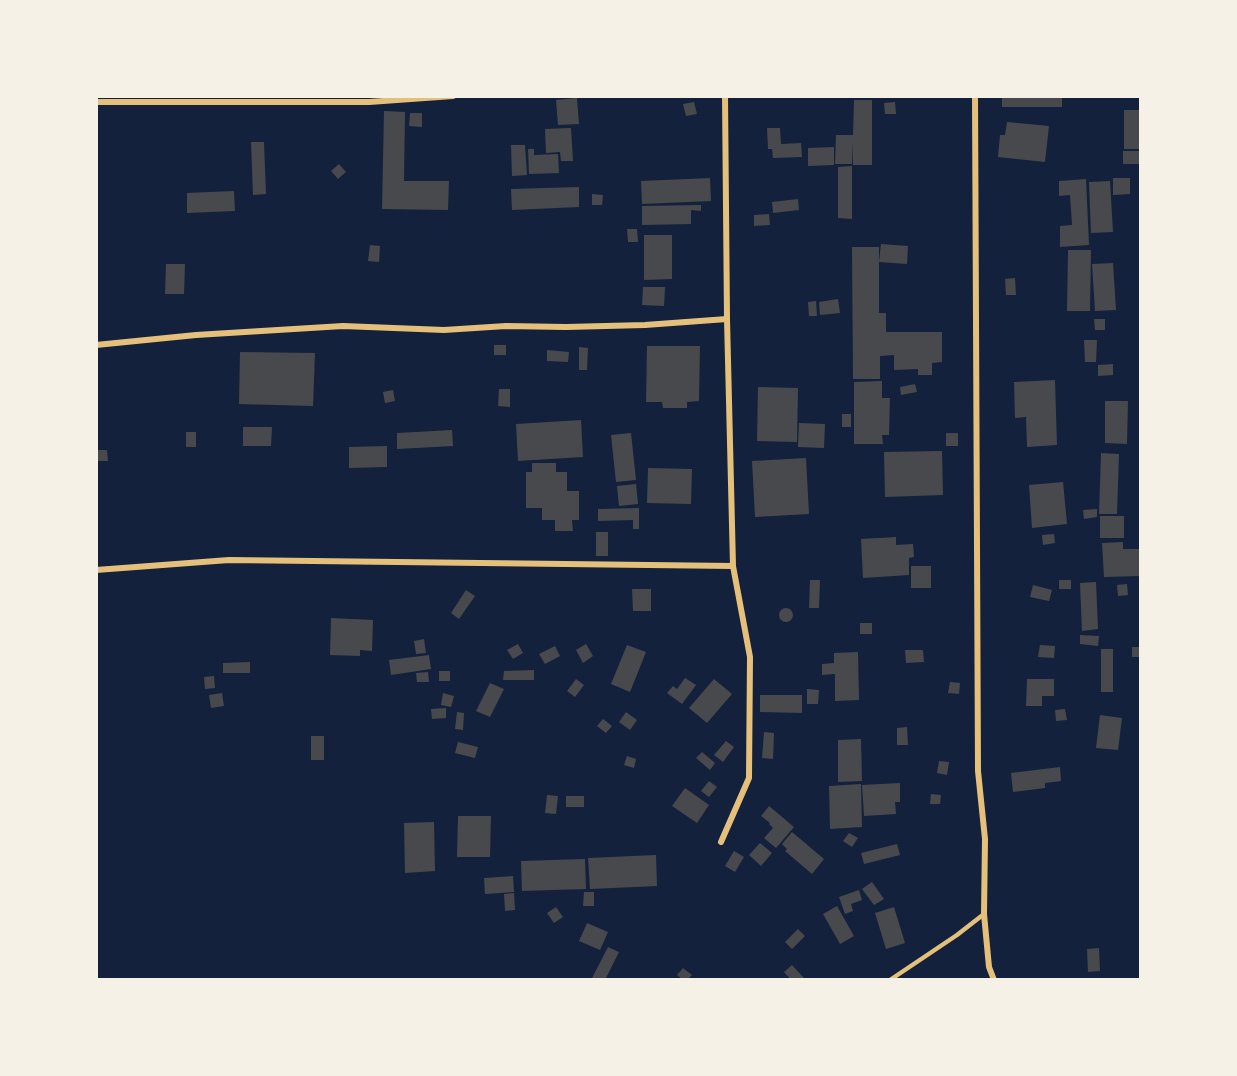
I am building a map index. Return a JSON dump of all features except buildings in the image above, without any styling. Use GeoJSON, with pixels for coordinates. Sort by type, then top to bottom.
{"type":"FeatureCollection","features":[{"type":"Feature","properties":{"kind":"street"},"geometry":{"type":"LineString","coordinates":[[96,102],[369,102],[453,96]]}},
{"type":"Feature","properties":{"kind":"street"},"geometry":{"type":"LineString","coordinates":[[721,842],[749,778],[750,657],[733,566],[725,96]]}},
{"type":"Feature","properties":{"kind":"street"},"geometry":{"type":"LineString","coordinates":[[975,96],[978,771],[985,839],[984,914],[989,967],[994,980]]}},
{"type":"Feature","properties":{"kind":"street"},"geometry":{"type":"LineString","coordinates":[[96,345],[196,335],[343,326],[444,330],[506,326],[645,325],[727,319]]}},
{"type":"Feature","properties":{"kind":"street"},"geometry":{"type":"LineString","coordinates":[[96,570],[229,560],[733,566]]}},
{"type":"Feature","properties":{"kind":"lane"},"geometry":{"type":"LineString","coordinates":[[890,980],[984,914]]}}]}
